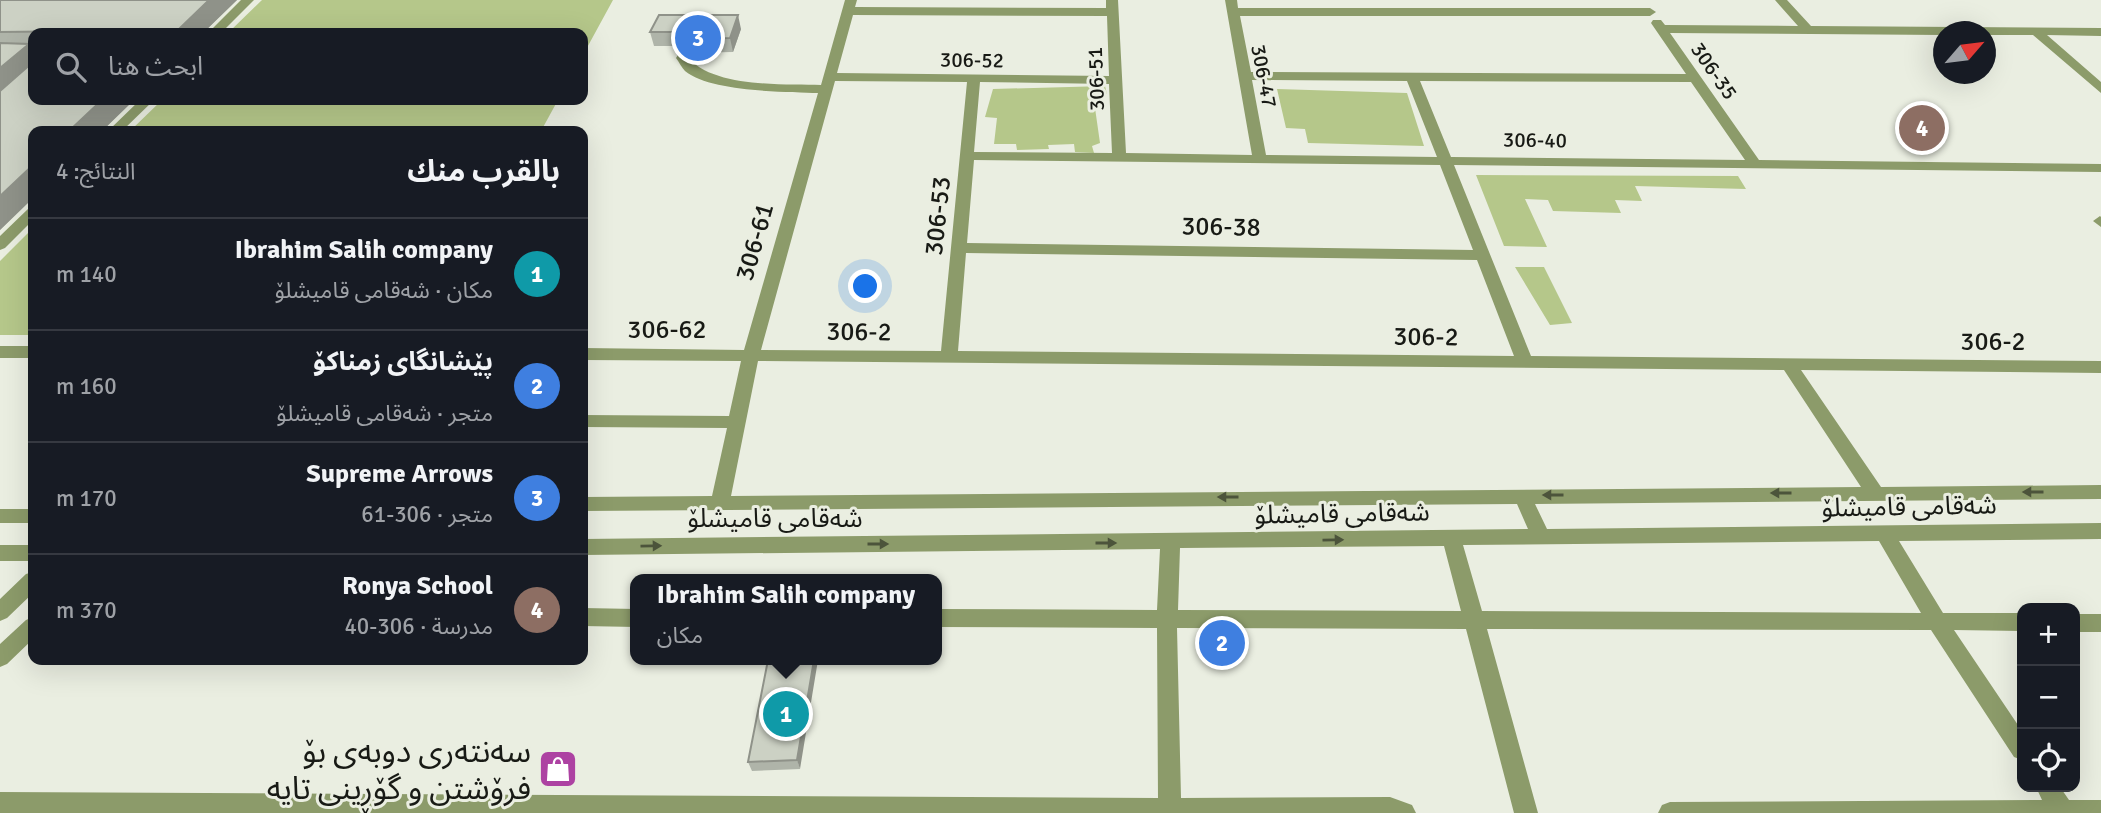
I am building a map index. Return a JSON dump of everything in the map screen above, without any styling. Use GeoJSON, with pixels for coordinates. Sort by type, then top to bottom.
{"type":"FeatureCollection","features":[{"type":"Feature","properties":{"kind":"street"},"geometry":{"type":"LineString","coordinates":[[219,28],[248,0]]}},
{"type":"Feature","properties":{"kind":"street"},"geometry":{"type":"LineString","coordinates":[[1505,0],[1511,12]]}},
{"type":"Feature","properties":{"kind":"street","name":"306-35"},"geometry":{"type":"LineString","coordinates":[[1642,0],[1755,164]]}},
{"type":"Feature","properties":{"kind":"street"},"geometry":{"type":"LineString","coordinates":[[1781,0],[1808,30]]}},
{"type":"Feature","properties":{"kind":"street"},"geometry":{"type":"LineString","coordinates":[[849,5],[1112,6]]}},
{"type":"Feature","properties":{"kind":"street","name":"306-61"},"geometry":{"type":"LineString","coordinates":[[720,502],[751,355],[849,5]]}},
{"type":"Feature","properties":{"kind":"street","name":"306-51"},"geometry":{"type":"LineString","coordinates":[[1112,6],[1119,156]]}},
{"type":"Feature","properties":{"kind":"street"},"geometry":{"type":"LineString","coordinates":[[1232,6],[1388,6],[1511,12],[1650,12]]}},
{"type":"Feature","properties":{"kind":"street","name":"306-47"},"geometry":{"type":"LineString","coordinates":[[1232,6],[1260,158]]}},
{"type":"Feature","properties":{"kind":"street"},"geometry":{"type":"LineString","coordinates":[[1661,29],[2101,32]]}},
{"type":"Feature","properties":{"kind":"street"},"geometry":{"type":"LineString","coordinates":[[2035,31],[2101,89]]}},
{"type":"Feature","properties":{"kind":"street","name":"306-52"},"geometry":{"type":"LineString","coordinates":[[682,58],[688,69],[712,79],[827,83],[974,79],[1115,80]]}},
{"type":"Feature","properties":{"kind":"street"},"geometry":{"type":"LineString","coordinates":[[1245,76],[1695,78]]}},
{"type":"Feature","properties":{"kind":"street"},"geometry":{"type":"LineString","coordinates":[[1412,76],[1525,363]]}},
{"type":"Feature","properties":{"kind":"street","name":"306-53"},"geometry":{"type":"LineString","coordinates":[[949,357],[974,79]]}},
{"type":"Feature","properties":{"kind":"street"},"geometry":{"type":"LineString","coordinates":[[120,126],[142,105]]}},
{"type":"Feature","properties":{"kind":"street","name":"306-40"},"geometry":{"type":"LineString","coordinates":[[968,156],[2101,168]]}},
{"type":"Feature","properties":{"kind":"street"},"geometry":{"type":"LineString","coordinates":[[0,245],[28,217]]}},
{"type":"Feature","properties":{"kind":"street","name":"306-38"},"geometry":{"type":"LineString","coordinates":[[959,248],[1482,255]]}},
{"type":"Feature","properties":{"kind":"street"},"geometry":{"type":"LineString","coordinates":[[0,352],[28,352]]}},
{"type":"Feature","properties":{"kind":"street","name":"306-62"},"geometry":{"type":"LineString","coordinates":[[588,355],[751,355]]}},
{"type":"Feature","properties":{"kind":"street","name":"306-2"},"geometry":{"type":"LineString","coordinates":[[751,355],[2101,367]]}},
{"type":"Feature","properties":{"kind":"street"},"geometry":{"type":"LineString","coordinates":[[1789,365],[1875,493]]}},
{"type":"Feature","properties":{"kind":"street"},"geometry":{"type":"LineString","coordinates":[[588,421],[736,422]]}},
{"type":"Feature","properties":{"kind":"street","name":"شەقامی قامیشلۆ"},"geometry":{"type":"LineString","coordinates":[[588,504],[2101,492]]}},
{"type":"Feature","properties":{"kind":"street"},"geometry":{"type":"LineString","coordinates":[[1522,495],[1540,535]]}},
{"type":"Feature","properties":{"kind":"street"},"geometry":{"type":"LineString","coordinates":[[0,516],[28,516]]}},
{"type":"Feature","properties":{"kind":"street","name":"شەقامی قامیشلۆ"},"geometry":{"type":"LineString","coordinates":[[588,547],[2101,531]]}},
{"type":"Feature","properties":{"kind":"street"},"geometry":{"type":"LineString","coordinates":[[1885,534],[1937,622],[2017,742]]}},
{"type":"Feature","properties":{"kind":"street"},"geometry":{"type":"LineString","coordinates":[[1452,538],[1526,813]]}},
{"type":"Feature","properties":{"kind":"street"},"geometry":{"type":"LineString","coordinates":[[1170,542],[1167,619],[1170,809]]}},
{"type":"Feature","properties":{"kind":"street"},"geometry":{"type":"LineString","coordinates":[[0,553],[28,553]]}},
{"type":"Feature","properties":{"kind":"street"},"geometry":{"type":"LineString","coordinates":[[0,612],[28,585]]}},
{"type":"Feature","properties":{"kind":"street"},"geometry":{"type":"LineString","coordinates":[[588,617],[630,618]]}},
{"type":"Feature","properties":{"kind":"street"},"geometry":{"type":"LineString","coordinates":[[942,618],[2017,622]]}},
{"type":"Feature","properties":{"kind":"street"},"geometry":{"type":"LineString","coordinates":[[2080,623],[2101,623]]}},
{"type":"Feature","properties":{"kind":"street"},"geometry":{"type":"LineString","coordinates":[[0,658],[28,631]]}},
{"type":"Feature","properties":{"kind":"street"},"geometry":{"type":"LineString","coordinates":[[2050,792],[2064,812]]}},
{"type":"Feature","properties":{"kind":"street"},"geometry":{"type":"LineString","coordinates":[[0,803],[1391,808],[1404,813]]}},
{"type":"Feature","properties":{"kind":"street"},"geometry":{"type":"LineString","coordinates":[[1670,813],[2101,811]]}},
{"type":"Feature","properties":{"kind":"green space"},"geometry":{"type":"Polygon","coordinates":[[[262,0],[613,0],[588,46],[588,28],[233,28],[262,0]]]}},
{"type":"Feature","properties":{"kind":"green space"},"geometry":{"type":"Polygon","coordinates":[[[1105,86],[1107,94],[1093,94],[1100,143],[1092,146],[1094,153],[1075,152],[1074,144],[1048,145],[1049,149],[1017,150],[1016,144],[994,144],[997,118],[985,117],[993,89],[1105,86]]]}},
{"type":"Feature","properties":{"kind":"green space"},"geometry":{"type":"Polygon","coordinates":[[[1277,89],[1407,93],[1424,146],[1308,143],[1305,129],[1286,128],[1277,89]]]}},
{"type":"Feature","properties":{"kind":"green space"},"geometry":{"type":"Polygon","coordinates":[[[157,105],[555,105],[544,126],[135,126],[157,105]]]}},
{"type":"Feature","properties":{"kind":"green space"},"geometry":{"type":"Polygon","coordinates":[[[1476,175],[1738,176],[1746,189],[1635,186],[1642,201],[1615,200],[1621,213],[1553,211],[1548,200],[1525,199],[1547,247],[1504,246],[1476,175]]]}},
{"type":"Feature","properties":{"kind":"green space"},"geometry":{"type":"Polygon","coordinates":[[[28,233],[28,335],[0,335],[0,261],[28,233]]]}},
{"type":"Feature","properties":{"kind":"green space"},"geometry":{"type":"Polygon","coordinates":[[[1515,267],[1544,267],[1572,323],[1550,325],[1515,267]]]}},
{"type":"Feature","properties":{"kind":"building"},"geometry":{"type":"Polygon","coordinates":[[[0,0],[209,0],[180,28],[28,28],[28,32],[0,32],[0,0]]]}},
{"type":"Feature","properties":{"kind":"building"},"geometry":{"type":"Polygon","coordinates":[[[659,15],[738,15],[730,38],[677,39],[679,32],[650,32],[659,15]]]}},
{"type":"Feature","properties":{"kind":"building"},"geometry":{"type":"Polygon","coordinates":[[[0,43],[28,44],[28,45],[0,68],[0,43]]]}},
{"type":"Feature","properties":{"kind":"building"},"geometry":{"type":"Polygon","coordinates":[[[28,66],[28,105],[97,105],[74,126],[28,126],[28,170],[0,196],[0,91],[28,66]]]}},
{"type":"Feature","properties":{"kind":"building"},"geometry":{"type":"Polygon","coordinates":[[[767,665],[813,665],[797,760],[748,762],[767,665]]]}},
{"type":"Feature","properties":{"kind":"place","name":"Supreme Arrows"},"geometry":{"type":"Point","coordinates":[698,38]}},
{"type":"Feature","properties":{"kind":"place","name":"Ronya School"},"geometry":{"type":"Point","coordinates":[1922,128]}},
{"type":"Feature","properties":{"kind":"place","name":"پێشانگای زمناكۆ"},"geometry":{"type":"Point","coordinates":[1222,643]}},
{"type":"Feature","properties":{"kind":"place","name":"Ibrahim Salih company"},"geometry":{"type":"Point","coordinates":[786,714]}},
{"type":"Feature","properties":{"kind":"place","name":"سەنتەری دوبەی بۆ فرۆشتن و گۆڕینی تایە"},"geometry":{"type":"Point","coordinates":[558,769]}}]}
